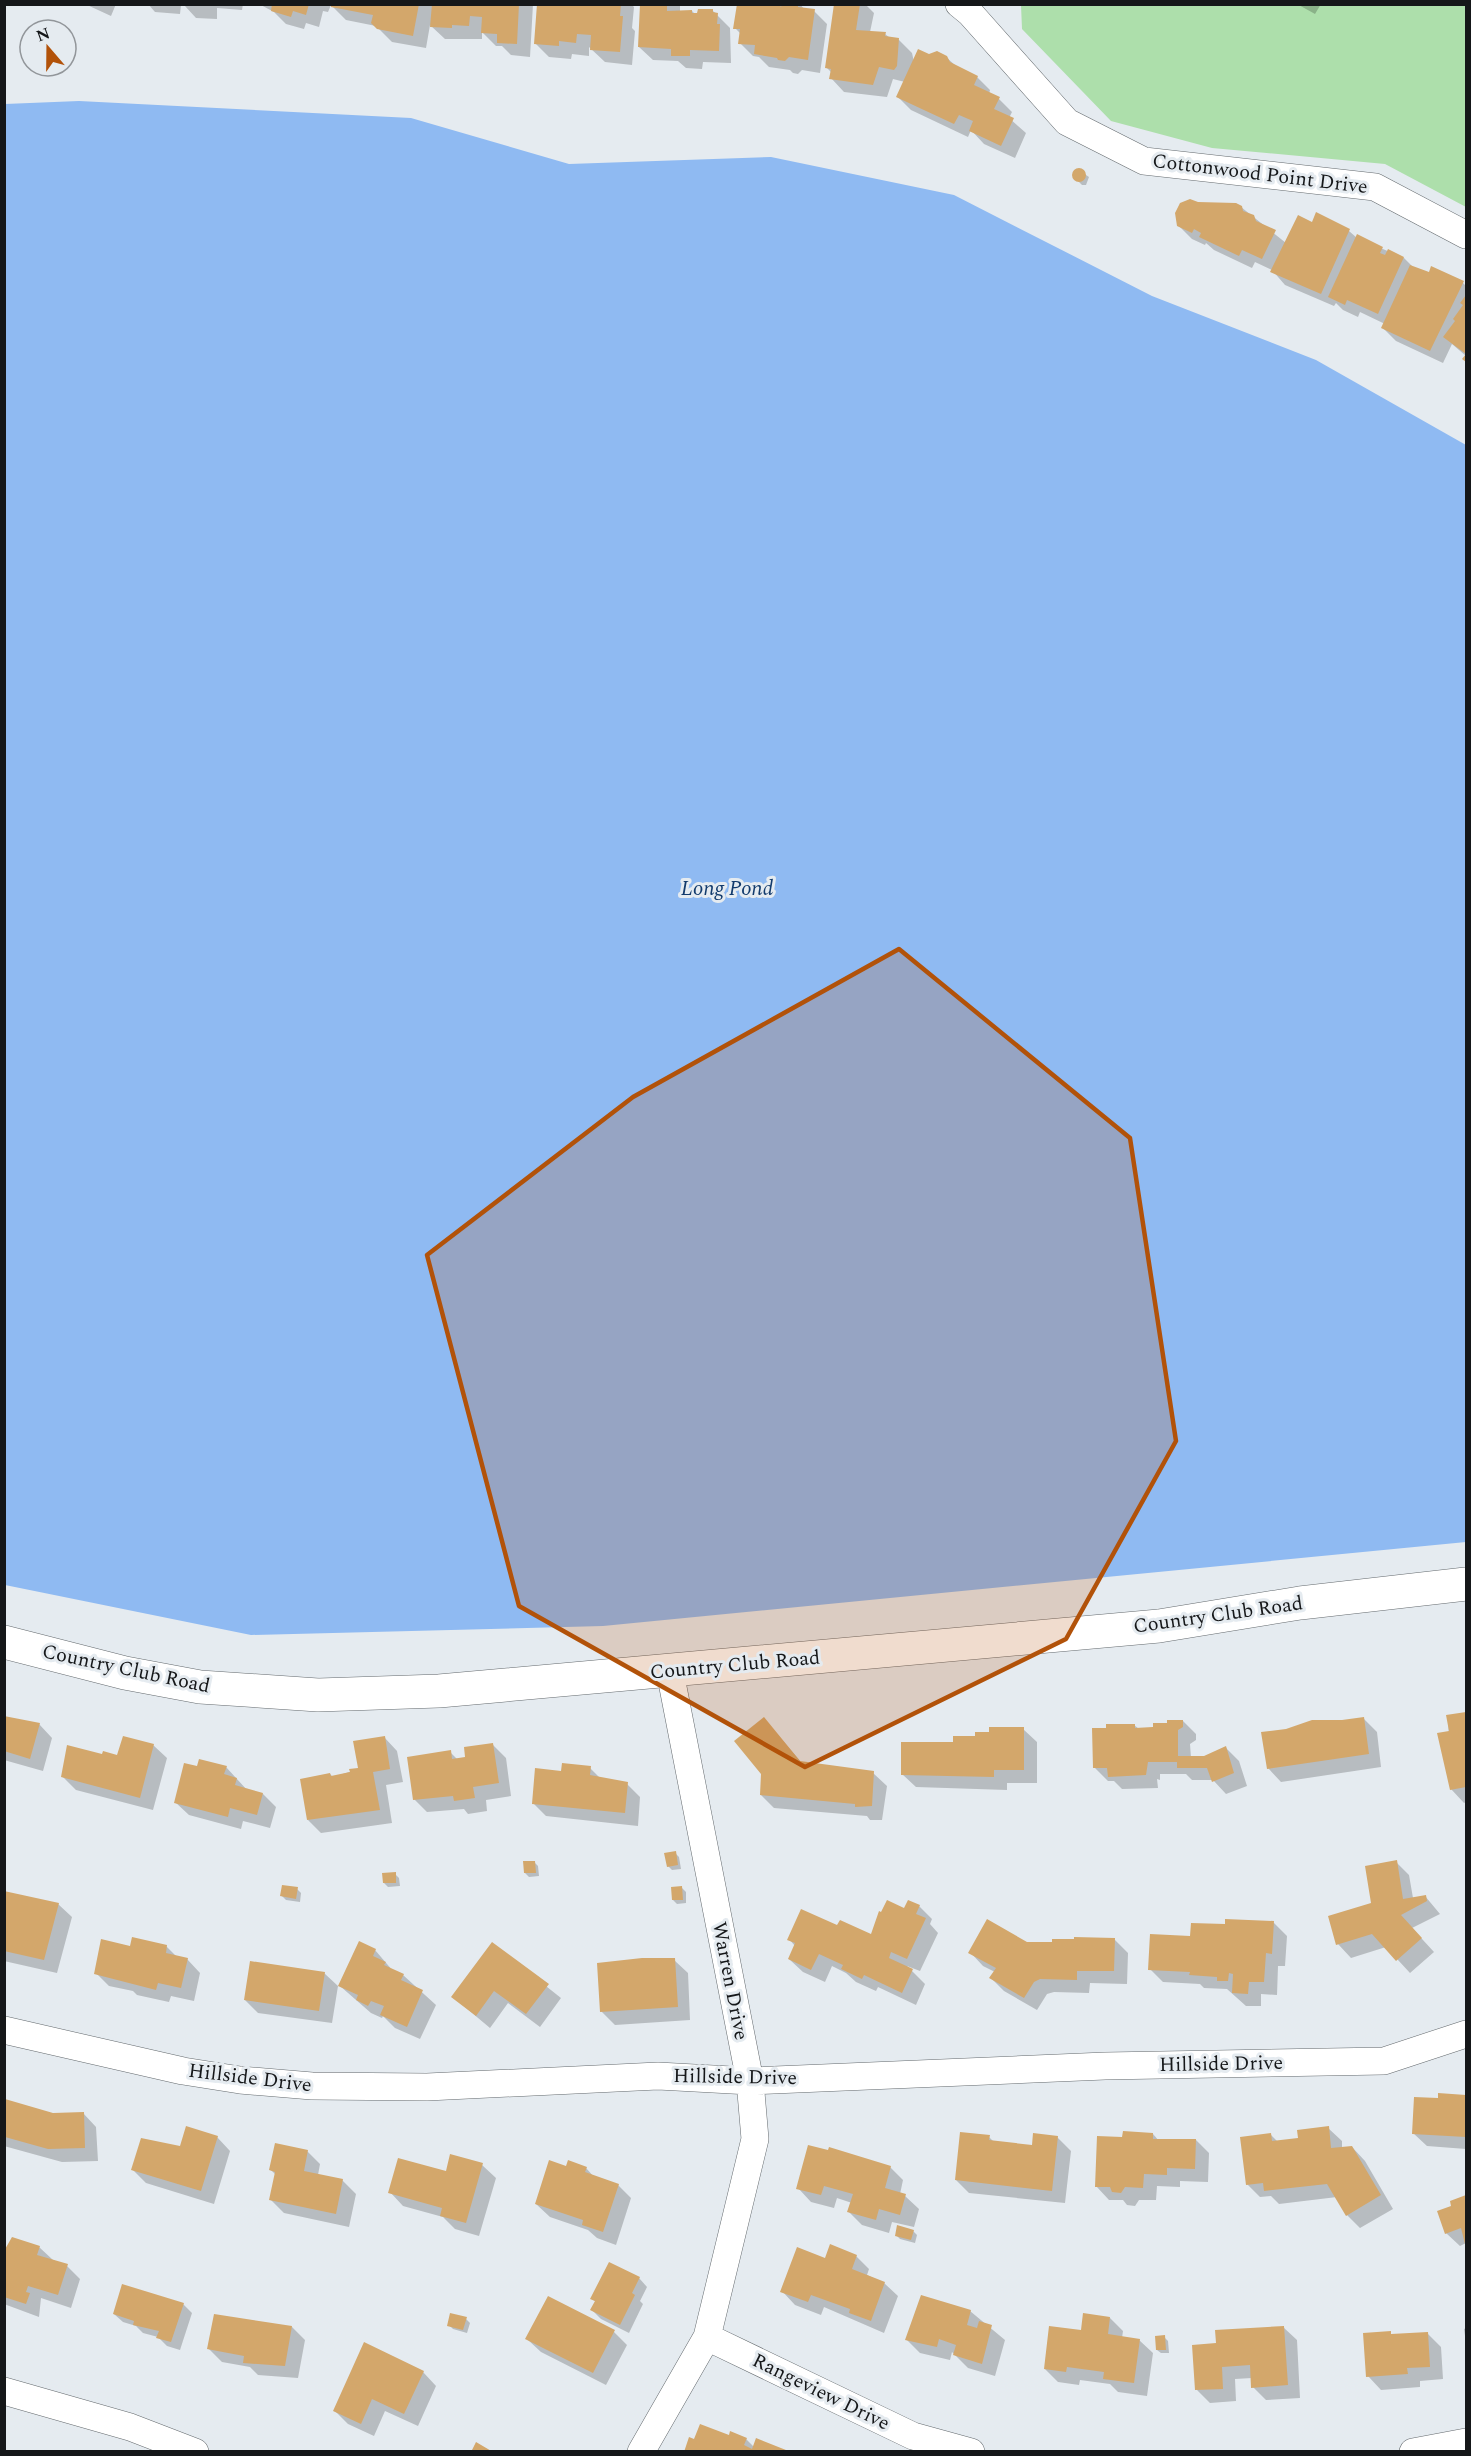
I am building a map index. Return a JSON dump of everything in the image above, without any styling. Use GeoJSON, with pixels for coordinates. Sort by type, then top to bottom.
{"type":"FeatureCollection","features":[{"type":"Feature","properties":{"kind":"street","name":"Cottonwood Point Drive"},"geometry":{"type":"LineString","coordinates":[[959,4],[970,13],[1066,122],[1144,161],[1374,187],[1467,235]]}},
{"type":"Feature","properties":{"kind":"street","name":"Country Club Road"},"geometry":{"type":"LineString","coordinates":[[4,1642],[125,1672],[200,1687],[318,1695],[439,1691],[670,1672],[1159,1626],[1300,1603],[1467,1584]]}},
{"type":"Feature","properties":{"kind":"street","name":"Warren Drive"},"geometry":{"type":"LineString","coordinates":[[640,2451],[707,2337],[755,2139],[750,2081],[670,1672]]}},
{"type":"Feature","properties":{"kind":"street","name":"Hillside Drive"},"geometry":{"type":"LineString","coordinates":[[4,2030],[183,2071],[240,2080],[312,2086],[427,2087],[658,2076],[750,2081],[1106,2066],[1384,2061],[1467,2034]]}},
{"type":"Feature","properties":{"kind":"street","name":"Rangeview Drive"},"geometry":{"type":"LineString","coordinates":[[707,2337],[913,2436],[971,2451]]}},
{"type":"Feature","properties":{"kind":"street"},"geometry":{"type":"LineString","coordinates":[[4,2391],[130,2427],[195,2451]]}},
{"type":"Feature","properties":{"kind":"street"},"geometry":{"type":"LineString","coordinates":[[1413,2451],[1467,2442]]}},
{"type":"Feature","properties":{"kind":"highlighted area"},"geometry":{"type":"Polygon","coordinates":[[[899,949],[1130,1138],[1176,1441],[1066,1639],[805,1767],[519,1606],[427,1255],[633,1097],[899,949]]]}},
{"type":"Feature","properties":{"kind":"green space"},"geometry":{"type":"Polygon","coordinates":[[[1021,5],[1466,5],[1466,207],[1385,164],[1212,148],[1111,121],[1022,29],[1021,5]]]}},
{"type":"Feature","properties":{"kind":"water","name":"Long Pond"},"geometry":{"type":"Polygon","coordinates":[[[79,101],[411,118],[569,164],[771,157],[954,195],[1152,296],[1316,360],[1466,445],[1466,1542],[603,1626],[251,1635],[5,1585],[5,104],[79,101]]]}},
{"type":"Feature","properties":{"kind":"building"},"geometry":{"type":"Polygon","coordinates":[[[272,4],[309,4],[306,15],[293,11],[291,17],[271,11],[272,4]]]}},
{"type":"Feature","properties":{"kind":"building"},"geometry":{"type":"Polygon","coordinates":[[[331,4],[419,4],[413,36],[377,29],[371,23],[373,15],[331,7],[331,4]]]}},
{"type":"Feature","properties":{"kind":"building"},"geometry":{"type":"Polygon","coordinates":[[[432,4],[519,4],[517,44],[497,43],[497,34],[481,33],[482,17],[470,16],[469,26],[430,27],[432,4]]]}},
{"type":"Feature","properties":{"kind":"building"},"geometry":{"type":"Polygon","coordinates":[[[537,4],[621,4],[620,16],[623,16],[620,52],[590,50],[591,35],[577,34],[576,43],[559,41],[559,46],[534,44],[537,4]]]}},
{"type":"Feature","properties":{"kind":"building"},"geometry":{"type":"Polygon","coordinates":[[[640,4],[667,4],[667,11],[692,10],[692,13],[697,13],[698,9],[713,9],[713,12],[718,13],[717,24],[720,24],[719,51],[690,50],[690,56],[671,56],[671,49],[638,47],[640,4]]]}},
{"type":"Feature","properties":{"kind":"building"},"geometry":{"type":"Polygon","coordinates":[[[737,4],[779,4],[781,7],[782,4],[798,4],[798,7],[815,9],[808,60],[789,57],[785,61],[778,60],[754,54],[755,45],[738,44],[740,29],[733,29],[737,4]]]}},
{"type":"Feature","properties":{"kind":"building"},"geometry":{"type":"Polygon","coordinates":[[[834,4],[860,4],[856,30],[886,32],[885,36],[899,38],[897,66],[894,70],[879,67],[873,85],[829,79],[831,69],[825,68],[834,4]]]}},
{"type":"Feature","properties":{"kind":"building"},"geometry":{"type":"Polygon","coordinates":[[[918,49],[929,54],[937,51],[947,56],[950,62],[978,76],[974,85],[1000,97],[994,109],[1014,118],[1001,146],[969,131],[973,121],[959,115],[954,124],[896,97],[918,49]]]}},
{"type":"Feature","properties":{"kind":"building"},"geometry":{"type":"Polygon","coordinates":[[[1076,168],[1082,168],[1086,175],[1082,182],[1076,182],[1072,178],[1072,172],[1076,168]]]}},
{"type":"Feature","properties":{"kind":"building"},"geometry":{"type":"Polygon","coordinates":[[[1190,199],[1198,202],[1236,203],[1242,206],[1243,211],[1254,215],[1256,221],[1276,230],[1262,259],[1242,250],[1239,256],[1199,237],[1201,233],[1194,229],[1192,233],[1177,226],[1175,213],[1180,203],[1190,199]]]}},
{"type":"Feature","properties":{"kind":"building"},"geometry":{"type":"Polygon","coordinates":[[[1316,212],[1350,229],[1321,294],[1270,272],[1298,215],[1312,222],[1316,212]]]}},
{"type":"Feature","properties":{"kind":"building"},"geometry":{"type":"Polygon","coordinates":[[[1357,234],[1383,247],[1380,253],[1385,255],[1388,249],[1404,257],[1378,314],[1347,300],[1345,305],[1328,297],[1357,234]]]}},
{"type":"Feature","properties":{"kind":"building"},"geometry":{"type":"Polygon","coordinates":[[[1410,265],[1429,272],[1431,266],[1464,281],[1430,351],[1381,328],[1410,265]]]}},
{"type":"Feature","properties":{"kind":"building"},"geometry":{"type":"Polygon","coordinates":[[[1466,295],[1466,354],[1443,337],[1455,321],[1453,319],[1463,305],[1460,303],[1466,295]]]}},
{"type":"Feature","properties":{"kind":"building"},"geometry":{"type":"Polygon","coordinates":[[[1466,1712],[1466,1787],[1450,1790],[1437,1733],[1449,1731],[1446,1715],[1466,1712]]]}},
{"type":"Feature","properties":{"kind":"building"},"geometry":{"type":"Polygon","coordinates":[[[4,1716],[40,1723],[30,1759],[4,1751],[4,1716]]]}},
{"type":"Feature","properties":{"kind":"building"},"geometry":{"type":"Polygon","coordinates":[[[764,1717],[800,1761],[874,1771],[872,1806],[855,1807],[855,1804],[760,1795],[761,1774],[734,1741],[764,1717]]]}},
{"type":"Feature","properties":{"kind":"building"},"geometry":{"type":"Polygon","coordinates":[[[1364,1717],[1369,1754],[1267,1769],[1261,1732],[1286,1729],[1312,1720],[1364,1717]]]}},
{"type":"Feature","properties":{"kind":"building"},"geometry":{"type":"Polygon","coordinates":[[[1167,1720],[1183,1720],[1183,1727],[1178,1730],[1178,1756],[1204,1756],[1226,1746],[1234,1773],[1212,1782],[1207,1768],[1177,1768],[1177,1762],[1148,1762],[1146,1775],[1108,1777],[1107,1768],[1093,1768],[1092,1728],[1106,1728],[1106,1724],[1135,1724],[1135,1728],[1153,1727],[1153,1723],[1167,1723],[1167,1720]]]}},
{"type":"Feature","properties":{"kind":"building"},"geometry":{"type":"Polygon","coordinates":[[[989,1727],[1024,1727],[1024,1770],[994,1770],[994,1777],[901,1775],[901,1742],[953,1742],[953,1736],[975,1736],[975,1732],[989,1732],[989,1727]]]}},
{"type":"Feature","properties":{"kind":"building"},"geometry":{"type":"Polygon","coordinates":[[[123,1736],[154,1744],[140,1798],[61,1777],[67,1745],[102,1754],[103,1751],[117,1755],[123,1736]]]}},
{"type":"Feature","properties":{"kind":"building"},"geometry":{"type":"Polygon","coordinates":[[[385,1736],[390,1769],[373,1772],[380,1810],[307,1820],[300,1779],[330,1773],[331,1776],[358,1768],[353,1741],[385,1736]]]}},
{"type":"Feature","properties":{"kind":"building"},"geometry":{"type":"Polygon","coordinates":[[[493,1743],[499,1783],[473,1787],[475,1798],[454,1801],[453,1796],[413,1800],[407,1757],[451,1750],[452,1759],[465,1757],[464,1747],[493,1743]]]}},
{"type":"Feature","properties":{"kind":"building"},"geometry":{"type":"Polygon","coordinates":[[[199,1759],[227,1766],[224,1774],[237,1778],[235,1785],[263,1793],[257,1815],[230,1808],[228,1817],[174,1803],[184,1763],[197,1766],[199,1759]]]}},
{"type":"Feature","properties":{"kind":"building"},"geometry":{"type":"Polygon","coordinates":[[[562,1763],[591,1766],[590,1775],[628,1782],[625,1813],[532,1804],[535,1768],[561,1771],[562,1763]]]}},
{"type":"Feature","properties":{"kind":"building"},"geometry":{"type":"Polygon","coordinates":[[[676,1851],[678,1865],[667,1867],[664,1853],[676,1851]]]}},
{"type":"Feature","properties":{"kind":"building"},"geometry":{"type":"Polygon","coordinates":[[[1397,1860],[1403,1899],[1426,1895],[1427,1901],[1401,1915],[1422,1938],[1396,1961],[1372,1934],[1336,1945],[1328,1916],[1371,1903],[1365,1866],[1397,1860]]]}},
{"type":"Feature","properties":{"kind":"building"},"geometry":{"type":"Polygon","coordinates":[[[523,1861],[535,1861],[536,1873],[524,1873],[523,1861]]]}},
{"type":"Feature","properties":{"kind":"building"},"geometry":{"type":"Polygon","coordinates":[[[396,1872],[396,1883],[383,1883],[382,1873],[396,1872]]]}},
{"type":"Feature","properties":{"kind":"building"},"geometry":{"type":"Polygon","coordinates":[[[282,1885],[298,1887],[296,1899],[280,1896],[282,1885]]]}},
{"type":"Feature","properties":{"kind":"building"},"geometry":{"type":"Polygon","coordinates":[[[682,1886],[683,1900],[672,1900],[671,1887],[682,1886]]]}},
{"type":"Feature","properties":{"kind":"building"},"geometry":{"type":"Polygon","coordinates":[[[4,1891],[59,1903],[44,1960],[4,1951],[4,1891]]]}},
{"type":"Feature","properties":{"kind":"building"},"geometry":{"type":"Polygon","coordinates":[[[887,1900],[904,1908],[908,1900],[920,1905],[916,1914],[926,1918],[907,1959],[891,1952],[889,1958],[913,1969],[902,1993],[864,1975],[862,1979],[841,1969],[843,1965],[819,1954],[811,1970],[788,1959],[795,1943],[787,1940],[801,1909],[837,1925],[840,1920],[871,1934],[879,1911],[881,1912],[887,1900]]]}},
{"type":"Feature","properties":{"kind":"building"},"geometry":{"type":"Polygon","coordinates":[[[987,1919],[1027,1942],[1052,1942],[1052,1939],[1074,1939],[1074,1937],[1115,1938],[1114,1971],[1077,1971],[1077,1980],[1040,1979],[1034,1982],[1024,1998],[989,1978],[996,1968],[968,1953],[987,1919]]]}},
{"type":"Feature","properties":{"kind":"building"},"geometry":{"type":"Polygon","coordinates":[[[1225,1919],[1274,1921],[1272,1954],[1266,1953],[1264,1982],[1249,1982],[1248,1994],[1232,1993],[1233,1974],[1229,1973],[1228,1981],[1217,1981],[1217,1977],[1189,1975],[1190,1972],[1148,1970],[1150,1934],[1190,1936],[1191,1923],[1225,1924],[1225,1919]]]}},
{"type":"Feature","properties":{"kind":"building"},"geometry":{"type":"Polygon","coordinates":[[[132,1937],[167,1945],[166,1953],[188,1958],[181,1988],[158,1983],[156,1990],[94,1974],[101,1939],[130,1946],[132,1937]]]}},
{"type":"Feature","properties":{"kind":"building"},"geometry":{"type":"Polygon","coordinates":[[[359,1941],[376,1949],[373,1956],[386,1962],[384,1965],[404,1974],[401,1980],[423,1990],[407,2027],[380,2015],[384,2006],[371,2001],[368,2006],[356,2000],[358,1995],[338,1986],[359,1941]]]}},
{"type":"Feature","properties":{"kind":"building"},"geometry":{"type":"Polygon","coordinates":[[[492,1942],[549,1984],[526,2014],[494,1991],[476,2016],[451,1997],[492,1942]]]}},
{"type":"Feature","properties":{"kind":"building"},"geometry":{"type":"Polygon","coordinates":[[[642,1958],[675,1958],[678,2007],[600,2012],[597,1963],[642,1958]]]}},
{"type":"Feature","properties":{"kind":"building"},"geometry":{"type":"Polygon","coordinates":[[[250,1961],[325,1972],[319,2011],[244,2000],[250,1961]]]}},
{"type":"Feature","properties":{"kind":"building"},"geometry":{"type":"Polygon","coordinates":[[[1438,2093],[1466,2095],[1466,2137],[1412,2134],[1414,2097],[1438,2098],[1438,2093]]]}},
{"type":"Feature","properties":{"kind":"building"},"geometry":{"type":"Polygon","coordinates":[[[5,2099],[53,2113],[84,2112],[85,2148],[48,2149],[5,2137],[5,2099]]]}},
{"type":"Feature","properties":{"kind":"building"},"geometry":{"type":"Polygon","coordinates":[[[186,2126],[218,2136],[201,2191],[131,2170],[141,2138],[180,2146],[186,2126]]]}},
{"type":"Feature","properties":{"kind":"building"},"geometry":{"type":"Polygon","coordinates":[[[1329,2126],[1331,2148],[1352,2146],[1381,2195],[1346,2216],[1327,2184],[1264,2191],[1263,2183],[1246,2185],[1240,2137],[1271,2133],[1272,2141],[1298,2138],[1297,2130],[1329,2126]]]}},
{"type":"Feature","properties":{"kind":"building"},"geometry":{"type":"Polygon","coordinates":[[[1123,2131],[1153,2133],[1153,2139],[1196,2139],[1195,2169],[1167,2168],[1167,2175],[1144,2174],[1143,2188],[1125,2187],[1121,2193],[1112,2192],[1110,2187],[1095,2187],[1097,2136],[1122,2137],[1123,2131]]]}},
{"type":"Feature","properties":{"kind":"building"},"geometry":{"type":"Polygon","coordinates":[[[960,2132],[990,2135],[989,2140],[1032,2145],[1033,2133],[1058,2136],[1052,2191],[955,2180],[960,2132]]]}},
{"type":"Feature","properties":{"kind":"building"},"geometry":{"type":"Polygon","coordinates":[[[275,2143],[308,2150],[304,2171],[343,2179],[336,2214],[269,2200],[275,2172],[269,2170],[275,2143]]]}},
{"type":"Feature","properties":{"kind":"building"},"geometry":{"type":"Polygon","coordinates":[[[808,2145],[828,2150],[829,2147],[891,2166],[885,2188],[906,2194],[900,2215],[879,2209],[876,2220],[847,2212],[853,2194],[824,2186],[821,2195],[796,2189],[808,2145]]]}},
{"type":"Feature","properties":{"kind":"building"},"geometry":{"type":"Polygon","coordinates":[[[450,2154],[483,2163],[466,2223],[440,2216],[442,2208],[388,2193],[398,2158],[446,2171],[450,2154]]]}},
{"type":"Feature","properties":{"kind":"building"},"geometry":{"type":"Polygon","coordinates":[[[549,2160],[566,2166],[568,2160],[587,2167],[585,2172],[619,2184],[603,2232],[582,2225],[583,2220],[535,2204],[549,2160]]]}},
{"type":"Feature","properties":{"kind":"building"},"geometry":{"type":"Polygon","coordinates":[[[1466,2195],[1466,2248],[1461,2228],[1445,2234],[1437,2211],[1451,2206],[1450,2201],[1466,2195]]]}},
{"type":"Feature","properties":{"kind":"building"},"geometry":{"type":"Polygon","coordinates":[[[897,2225],[914,2230],[911,2240],[895,2236],[897,2225]]]}},
{"type":"Feature","properties":{"kind":"building"},"geometry":{"type":"Polygon","coordinates":[[[12,2237],[40,2246],[37,2255],[68,2264],[58,2295],[28,2286],[26,2292],[30,2293],[26,2304],[4,2297],[4,2251],[12,2237]]]}},
{"type":"Feature","properties":{"kind":"building"},"geometry":{"type":"Polygon","coordinates":[[[830,2244],[857,2255],[852,2269],[885,2282],[871,2321],[849,2313],[850,2309],[811,2295],[808,2302],[780,2292],[797,2247],[825,2258],[830,2244]]]}},
{"type":"Feature","properties":{"kind":"building"},"geometry":{"type":"Polygon","coordinates":[[[609,2262],[640,2277],[632,2293],[635,2295],[620,2325],[590,2310],[595,2301],[590,2299],[609,2262]]]}},
{"type":"Feature","properties":{"kind":"building"},"geometry":{"type":"Polygon","coordinates":[[[122,2284],[184,2303],[171,2342],[156,2338],[159,2331],[133,2325],[134,2321],[113,2314],[122,2284]]]}},
{"type":"Feature","properties":{"kind":"building"},"geometry":{"type":"Polygon","coordinates":[[[921,2295],[971,2310],[967,2325],[977,2328],[979,2321],[992,2325],[982,2364],[953,2355],[956,2345],[939,2339],[937,2347],[905,2340],[921,2295]]]}},
{"type":"Feature","properties":{"kind":"building"},"geometry":{"type":"Polygon","coordinates":[[[548,2296],[615,2330],[593,2373],[525,2339],[548,2296]]]}},
{"type":"Feature","properties":{"kind":"building"},"geometry":{"type":"Polygon","coordinates":[[[450,2313],[467,2317],[463,2330],[447,2326],[450,2313]]]}},
{"type":"Feature","properties":{"kind":"building"},"geometry":{"type":"Polygon","coordinates":[[[1083,2313],[1110,2317],[1108,2334],[1140,2339],[1134,2383],[1103,2379],[1104,2372],[1067,2367],[1066,2372],[1044,2369],[1049,2326],[1081,2330],[1083,2313]]]}},
{"type":"Feature","properties":{"kind":"building"},"geometry":{"type":"Polygon","coordinates":[[[214,2314],[292,2326],[285,2366],[243,2363],[244,2356],[207,2349],[214,2314]]]}},
{"type":"Feature","properties":{"kind":"building"},"geometry":{"type":"Polygon","coordinates":[[[1284,2326],[1288,2385],[1251,2388],[1250,2365],[1222,2367],[1223,2389],[1195,2390],[1192,2345],[1216,2343],[1215,2330],[1284,2326]]]}},
{"type":"Feature","properties":{"kind":"building"},"geometry":{"type":"Polygon","coordinates":[[[1391,2331],[1391,2334],[1428,2332],[1430,2367],[1407,2368],[1408,2374],[1366,2377],[1363,2333],[1391,2331]]]}},
{"type":"Feature","properties":{"kind":"building"},"geometry":{"type":"Polygon","coordinates":[[[1165,2335],[1166,2350],[1156,2350],[1155,2336],[1165,2335]]]}},
{"type":"Feature","properties":{"kind":"building"},"geometry":{"type":"Polygon","coordinates":[[[364,2342],[424,2371],[404,2414],[372,2399],[361,2424],[333,2411],[364,2342]]]}},
{"type":"Feature","properties":{"kind":"building"},"geometry":{"type":"Polygon","coordinates":[[[700,2424],[729,2435],[730,2431],[747,2438],[744,2445],[752,2449],[756,2438],[791,2452],[684,2452],[689,2437],[694,2439],[700,2424]]]}},
{"type":"Feature","properties":{"kind":"building"},"geometry":{"type":"Polygon","coordinates":[[[476,2442],[493,2452],[471,2452],[476,2442]]]}}]}
